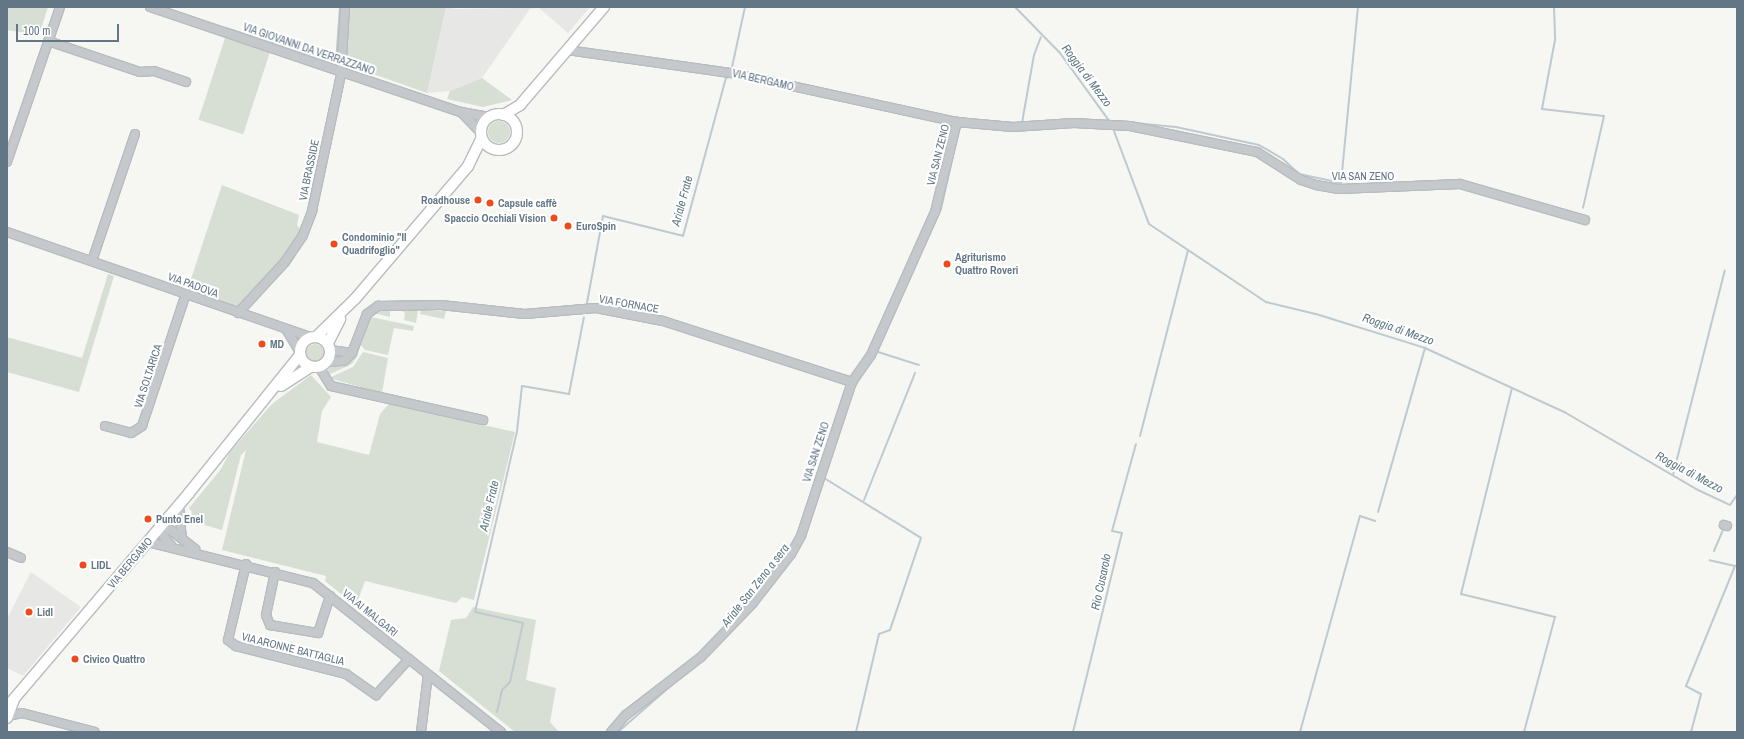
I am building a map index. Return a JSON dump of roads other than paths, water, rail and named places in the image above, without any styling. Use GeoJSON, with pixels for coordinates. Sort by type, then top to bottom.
{"type":"FeatureCollection","features":[{"type":"Feature","properties":{"kind":"main road"},"geometry":{"type":"LineString","coordinates":[[488,117],[503,114],[520,105],[604,7]]}},
{"type":"Feature","properties":{"kind":"main road"},"geometry":{"type":"LineString","coordinates":[[481,135],[489,148],[501,150],[512,145],[517,135],[515,125],[520,105]]}},
{"type":"Feature","properties":{"kind":"main road"},"geometry":{"type":"LineString","coordinates":[[503,114],[515,125]]}},
{"type":"Feature","properties":{"kind":"main road","name":"VIA BERGAMO"},"geometry":{"type":"LineString","coordinates":[[468,166],[488,117]]}},
{"type":"Feature","properties":{"kind":"main road","name":"VIA BERGAMO"},"geometry":{"type":"LineString","coordinates":[[11,707],[276,389],[300,353],[313,337],[348,306],[468,166],[489,148]]}},
{"type":"Feature","properties":{"kind":"main road","name":"VIA BERGAMO"},"geometry":{"type":"LineString","coordinates":[[276,389],[319,365],[348,306]]}},
{"type":"Feature","properties":{"kind":"main road"},"geometry":{"type":"LineString","coordinates":[[313,337],[329,347]]}},
{"type":"Feature","properties":{"kind":"main road"},"geometry":{"type":"LineString","coordinates":[[300,353],[319,365]]}},
{"type":"Feature","properties":{"kind":"street"},"geometry":{"type":"LineString","coordinates":[[7,162],[60,7]]}},
{"type":"Feature","properties":{"kind":"street","name":"VIA GIOVANNI DA VERRAZZANO"},"geometry":{"type":"LineString","coordinates":[[150,7],[461,112],[488,117]]}},
{"type":"Feature","properties":{"kind":"street","name":"VIA BRASSIDE"},"geometry":{"type":"LineString","coordinates":[[238,313],[284,262],[304,233],[312,211],[341,71],[345,7]]}},
{"type":"Feature","properties":{"kind":"street"},"geometry":{"type":"LineString","coordinates":[[48,41],[140,72],[154,71],[186,82]]}},
{"type":"Feature","properties":{"kind":"street","name":"VIA BERGAMO"},"geometry":{"type":"LineString","coordinates":[[567,50],[737,74],[956,122]]}},
{"type":"Feature","properties":{"kind":"street","name":"VIA GIOVANNI DA VERRAZZANO"},"geometry":{"type":"LineString","coordinates":[[461,112],[481,135]]}},
{"type":"Feature","properties":{"kind":"street","name":"VIA SAN ZENO"},"geometry":{"type":"LineString","coordinates":[[611,732],[626,716],[701,657],[752,604],[791,554],[801,536],[852,382],[871,355],[879,332],[925,236],[949,162],[956,122],[1013,127],[1074,123],[1130,126],[1257,152],[1301,180],[1316,185],[1339,189],[1460,184],[1586,220]]}},
{"type":"Feature","properties":{"kind":"street"},"geometry":{"type":"LineString","coordinates":[[92,261],[135,134]]}},
{"type":"Feature","properties":{"kind":"street","name":"VIA PADOVA"},"geometry":{"type":"LineString","coordinates":[[7,232],[238,313],[313,337]]}},
{"type":"Feature","properties":{"kind":"street","name":"VIA SOLTARICA"},"geometry":{"type":"LineString","coordinates":[[105,426],[131,433],[142,426],[186,294]]}},
{"type":"Feature","properties":{"kind":"street","name":"VIA FORNACE"},"geometry":{"type":"LineString","coordinates":[[352,353],[367,314],[378,306],[441,305],[525,314],[596,308],[663,321],[852,382]]}},
{"type":"Feature","properties":{"kind":"street"},"geometry":{"type":"LineString","coordinates":[[286,329],[300,353]]}},
{"type":"Feature","properties":{"kind":"street"},"geometry":{"type":"LineString","coordinates":[[329,347],[352,353]]}},
{"type":"Feature","properties":{"kind":"street"},"geometry":{"type":"LineString","coordinates":[[352,353],[344,360],[319,365],[331,386],[483,420]]}},
{"type":"Feature","properties":{"kind":"street"},"geometry":{"type":"LineString","coordinates":[[179,506],[182,539]]}},
{"type":"Feature","properties":{"kind":"street"},"geometry":{"type":"LineString","coordinates":[[163,524],[164,537],[172,546]]}},
{"type":"Feature","properties":{"kind":"street","name":"VIA AI MALGARI"},"geometry":{"type":"LineString","coordinates":[[163,524],[203,553]]}},
{"type":"Feature","properties":{"kind":"street","name":"VIA AI MALGARI"},"geometry":{"type":"LineString","coordinates":[[148,542],[203,553],[308,580],[501,732]]}},
{"type":"Feature","properties":{"kind":"street"},"geometry":{"type":"LineString","coordinates":[[7,552],[21,558]]}},
{"type":"Feature","properties":{"kind":"street","name":"VIA ARONNE BATTAGLIA"},"geometry":{"type":"LineString","coordinates":[[246,564],[228,640],[236,646],[346,674],[376,695],[410,659]]}},
{"type":"Feature","properties":{"kind":"street"},"geometry":{"type":"LineString","coordinates":[[275,572],[266,615],[270,625],[318,633],[330,596]]}},
{"type":"Feature","properties":{"kind":"street"},"geometry":{"type":"LineString","coordinates":[[421,732],[428,674]]}},
{"type":"Feature","properties":{"kind":"street"},"geometry":{"type":"LineString","coordinates":[[11,707],[18,705],[22,712]]}},
{"type":"Feature","properties":{"kind":"street"},"geometry":{"type":"LineString","coordinates":[[11,707],[57,723],[95,732]]}},
{"type":"Feature","properties":{"kind":"waterway"},"geometry":{"type":"LineString","coordinates":[[226,28],[336,63],[340,7]]}},
{"type":"Feature","properties":{"kind":"waterway","name":"Ariale Frate"},"geometry":{"type":"LineString","coordinates":[[732,67],[745,7]]}},
{"type":"Feature","properties":{"kind":"waterway","name":"Roggia di Mezzo"},"geometry":{"type":"LineString","coordinates":[[1015,7],[1060,53],[1110,122]]}},
{"type":"Feature","properties":{"kind":"waterway"},"geometry":{"type":"LineString","coordinates":[[1115,121],[1176,127],[1259,145],[1283,159],[1299,174],[1341,183],[1358,7]]}},
{"type":"Feature","properties":{"kind":"waterway"},"geometry":{"type":"LineString","coordinates":[[1554,7],[1555,40],[1542,109],[1604,116],[1583,208]]}},
{"type":"Feature","properties":{"kind":"waterway"},"geometry":{"type":"LineString","coordinates":[[1022,123],[1034,55],[1041,37]]}},
{"type":"Feature","properties":{"kind":"waterway","name":"Ariale Frate"},"geometry":{"type":"LineString","coordinates":[[587,303],[603,216],[683,236],[726,78],[729,77]]}},
{"type":"Feature","properties":{"kind":"waterway","name":"Roggia di Mezzo"},"geometry":{"type":"LineString","coordinates":[[1114,131],[1149,224],[1266,302],[1316,314],[1425,348],[1566,413],[1698,490],[1730,505],[1737,495]]}},
{"type":"Feature","properties":{"kind":"waterway"},"geometry":{"type":"LineString","coordinates":[[921,251],[941,209],[956,142]]}},
{"type":"Feature","properties":{"kind":"waterway","name":"Rio Cusarolo"},"geometry":{"type":"LineString","coordinates":[[1140,436],[1188,251]]}},
{"type":"Feature","properties":{"kind":"waterway"},"geometry":{"type":"LineString","coordinates":[[1673,475],[1725,270]]}},
{"type":"Feature","properties":{"kind":"waterway","name":"Ariale Frate"},"geometry":{"type":"LineString","coordinates":[[497,712],[502,690],[510,682],[523,623],[475,612],[517,431],[522,386],[569,394],[584,317]]}},
{"type":"Feature","properties":{"kind":"waterway"},"geometry":{"type":"LineString","coordinates":[[1378,512],[1425,348]]}},
{"type":"Feature","properties":{"kind":"waterway"},"geometry":{"type":"LineString","coordinates":[[875,351],[919,365]]}},
{"type":"Feature","properties":{"kind":"waterway"},"geometry":{"type":"LineString","coordinates":[[864,500],[915,373]]}},
{"type":"Feature","properties":{"kind":"waterway"},"geometry":{"type":"LineString","coordinates":[[1512,388],[1461,594],[1555,617],[1524,732]]}},
{"type":"Feature","properties":{"kind":"waterway","name":"Rio Cusarolo"},"geometry":{"type":"LineString","coordinates":[[1073,732],[1122,533],[1112,531],[1136,444]]}},
{"type":"Feature","properties":{"kind":"waterway"},"geometry":{"type":"LineString","coordinates":[[824,478],[921,538],[890,630],[879,634],[856,732]]}},
{"type":"Feature","properties":{"kind":"waterway"},"geometry":{"type":"LineString","coordinates":[[1300,732],[1360,516],[1375,521]]}},
{"type":"Feature","properties":{"kind":"waterway"},"geometry":{"type":"LineString","coordinates":[[1714,551],[1723,530]]}},
{"type":"Feature","properties":{"kind":"waterway"},"geometry":{"type":"LineString","coordinates":[[1691,732],[1701,694],[1686,686],[1735,566],[1710,560]]}},
{"type":"Feature","properties":{"kind":"waterway","name":"Ariale San Zeno a sera"},"geometry":{"type":"LineString","coordinates":[[716,647],[753,608]]}},
{"type":"Feature","properties":{"kind":"waterway","name":"Ariale San Zeno a sera"},"geometry":{"type":"LineString","coordinates":[[618,732],[682,676]]}},
{"type":"Feature","properties":{"kind":"place","name":"Roadhouse"},"geometry":{"type":"Point","coordinates":[478,200]}},
{"type":"Feature","properties":{"kind":"place","name":"Capsule caffè"},"geometry":{"type":"Point","coordinates":[490,203]}},
{"type":"Feature","properties":{"kind":"place","name":"Spaccio Occhiali Vision"},"geometry":{"type":"Point","coordinates":[554,218]}},
{"type":"Feature","properties":{"kind":"place","name":"EuroSpin"},"geometry":{"type":"Point","coordinates":[568,226]}},
{"type":"Feature","properties":{"kind":"place","name":"Condominio \"Il Quadrifoglio\""},"geometry":{"type":"Point","coordinates":[334,244]}},
{"type":"Feature","properties":{"kind":"place","name":"Agriturismo Quattro Roveri"},"geometry":{"type":"Point","coordinates":[947,264]}},
{"type":"Feature","properties":{"kind":"place","name":"MD"},"geometry":{"type":"Point","coordinates":[262,344]}},
{"type":"Feature","properties":{"kind":"place","name":"Punto Enel"},"geometry":{"type":"Point","coordinates":[148,519]}},
{"type":"Feature","properties":{"kind":"place","name":"LIDL"},"geometry":{"type":"Point","coordinates":[83,565]}},
{"type":"Feature","properties":{"kind":"place","name":"Lidl"},"geometry":{"type":"Point","coordinates":[29,612]}},
{"type":"Feature","properties":{"kind":"place","name":"Civico Quattro"},"geometry":{"type":"Point","coordinates":[75,659]}}]}
